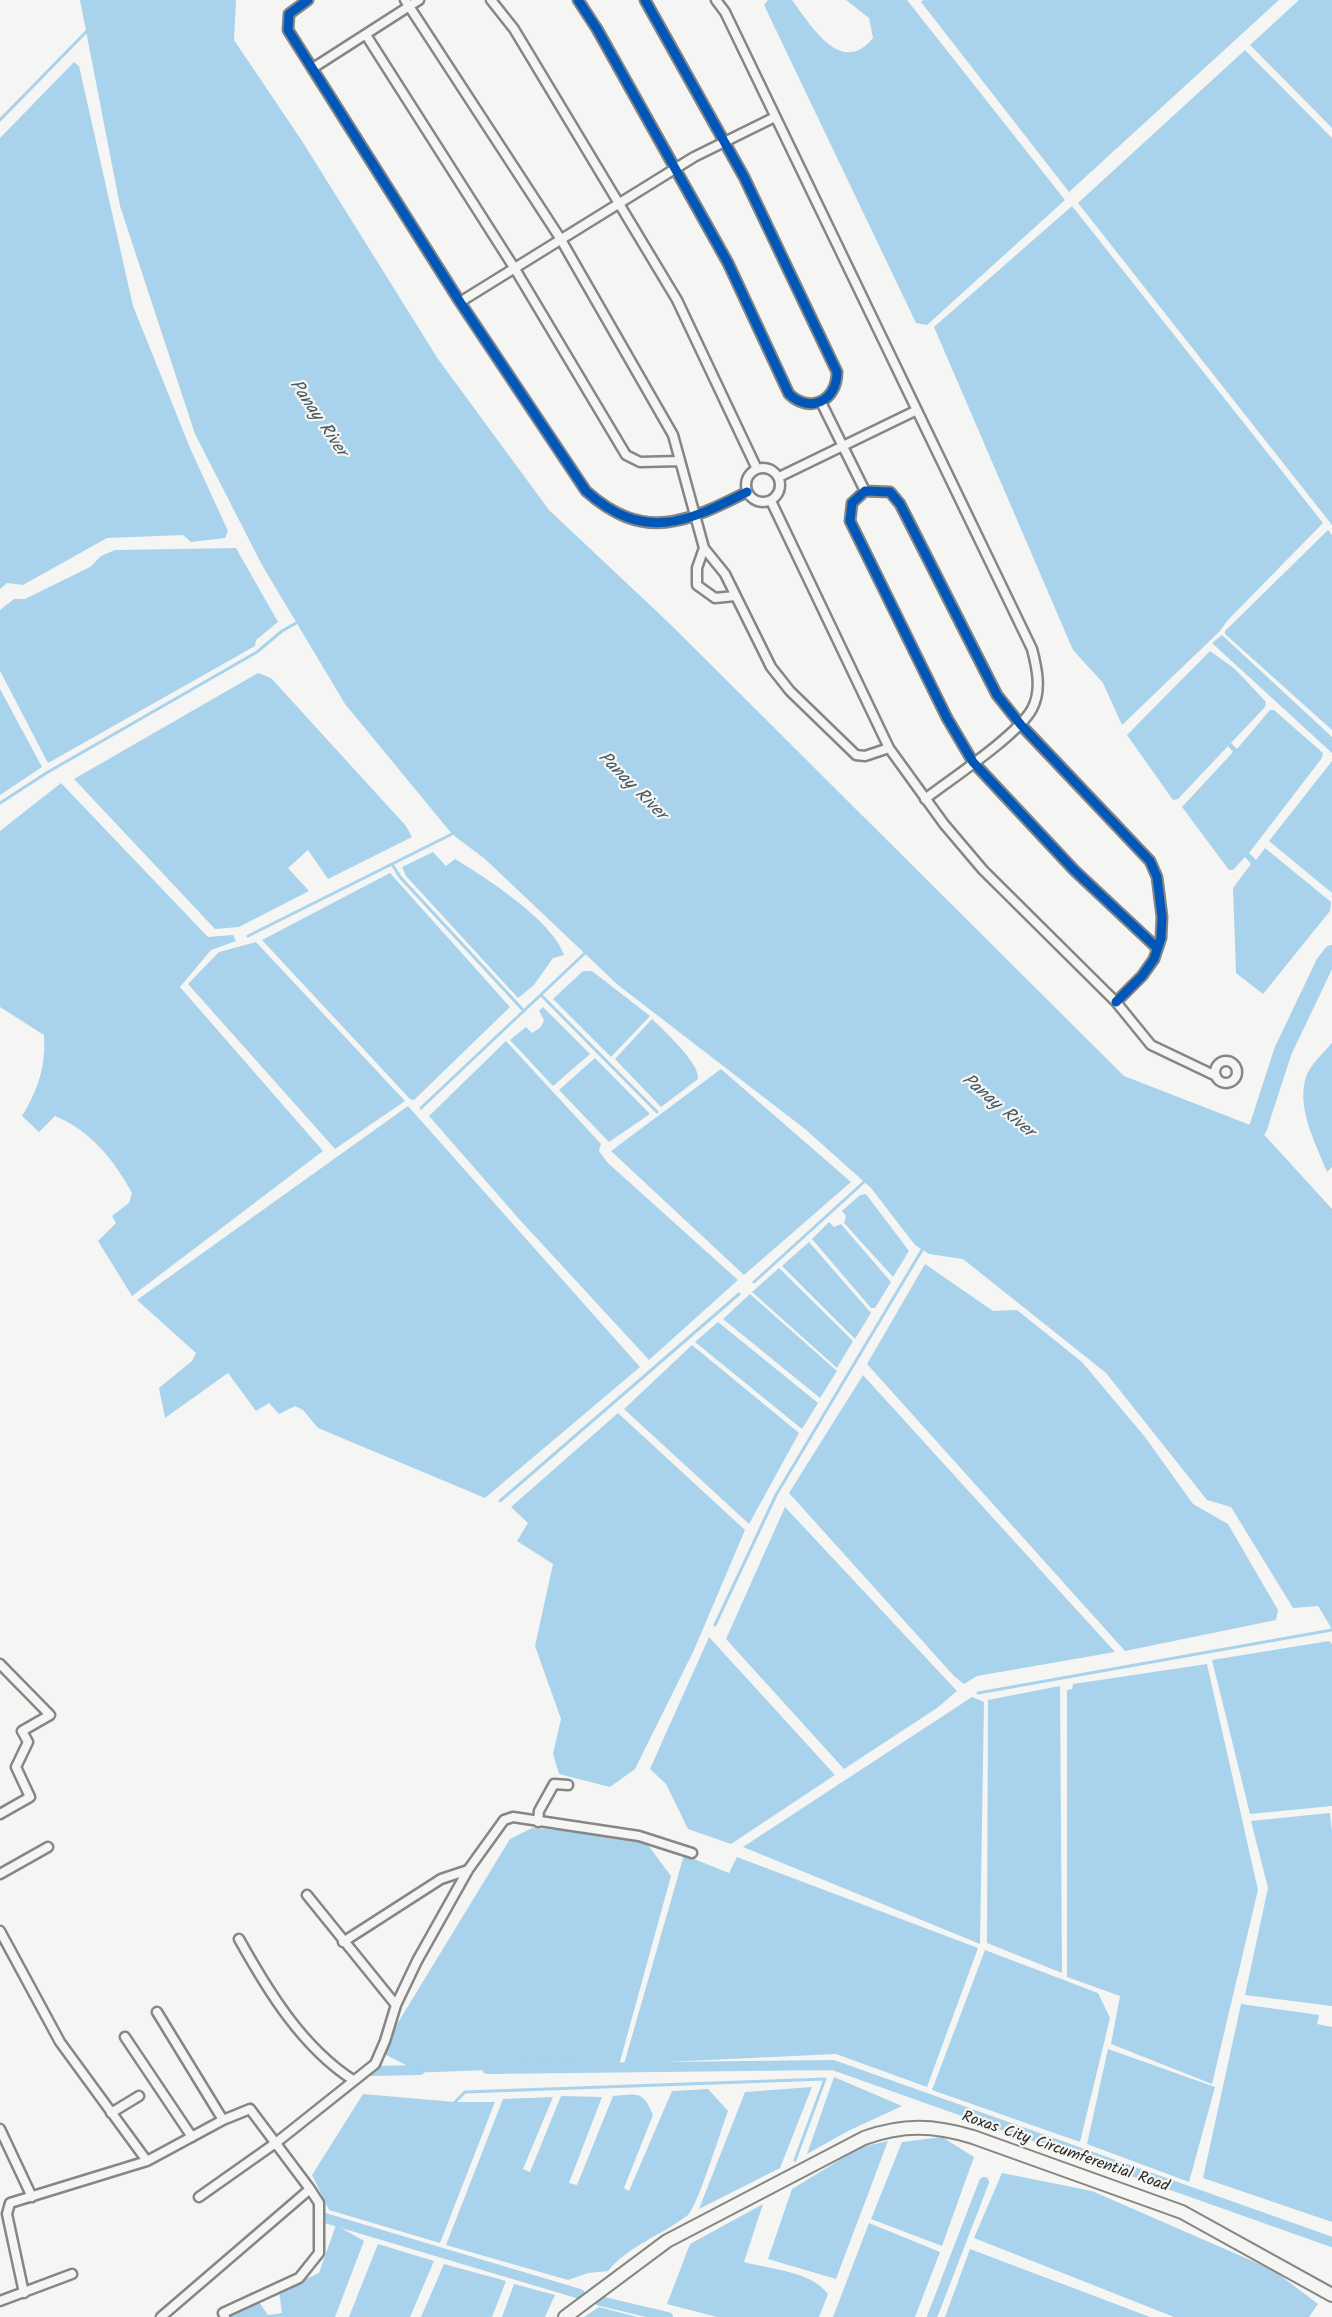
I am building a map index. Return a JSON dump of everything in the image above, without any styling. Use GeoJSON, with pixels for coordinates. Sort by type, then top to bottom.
{"type":"FeatureCollection","features":[{"type":"Feature","properties":{"kind":"main road","name":"Roxas City Circumferential Road"},"geometry":{"type":"LineString","coordinates":[[565,2317],[645,2255],[691,2227],[864,2138],[895,2129],[919,2126],[965,2135],[1158,2203],[1216,2229],[1331,2294]]}},
{"type":"Feature","properties":{"kind":"street"},"geometry":{"type":"LineString","coordinates":[[308,0],[295,8],[287,21],[288,30],[460,302],[586,491],[615,512],[637,519],[661,522],[696,517],[747,492]]}},
{"type":"Feature","properties":{"kind":"street"},"geometry":{"type":"LineString","coordinates":[[313,68],[366,34],[407,3],[419,0]]}},
{"type":"Feature","properties":{"kind":"street"},"geometry":{"type":"LineString","coordinates":[[491,0],[514,29],[677,300],[757,469]]}},
{"type":"Feature","properties":{"kind":"street"},"geometry":{"type":"LineString","coordinates":[[578,0],[597,29],[728,263],[789,394],[797,401],[806,404],[821,402],[833,391],[837,372],[744,177],[645,0]]}},
{"type":"Feature","properties":{"kind":"street"},"geometry":{"type":"LineString","coordinates":[[716,0],[725,12],[915,411],[1032,649],[1036,664],[1037,693],[1033,708],[1021,725],[925,799]]}},
{"type":"Feature","properties":{"kind":"street"},"geometry":{"type":"LineString","coordinates":[[407,3],[560,238],[673,435],[704,548],[725,574],[771,667],[790,691],[856,755],[866,756],[889,748]]}},
{"type":"Feature","properties":{"kind":"street"},"geometry":{"type":"LineString","coordinates":[[366,34],[514,269],[626,455],[640,462],[680,461]]}},
{"type":"Feature","properties":{"kind":"street"},"geometry":{"type":"LineString","coordinates":[[460,302],[674,168],[775,117]]}},
{"type":"Feature","properties":{"kind":"street"},"geometry":{"type":"LineString","coordinates":[[821,402],[865,491]]}},
{"type":"Feature","properties":{"kind":"street"},"geometry":{"type":"LineString","coordinates":[[779,477],[845,447],[915,411]]}},
{"type":"Feature","properties":{"kind":"street"},"geometry":{"type":"LineString","coordinates":[[747,492],[748,476],[757,469],[767,468],[779,477]]}},
{"type":"Feature","properties":{"kind":"street"},"geometry":{"type":"LineString","coordinates":[[747,492],[760,502],[771,501],[779,493],[779,477]]}},
{"type":"Feature","properties":{"kind":"street"},"geometry":{"type":"LineString","coordinates":[[1116,1002],[1142,976],[1154,959],[1156,947],[1161,938],[1161,894],[1150,861],[1021,725],[983,673],[900,504],[890,492],[865,491],[852,503],[849,521],[946,717],[973,762],[1074,870],[1156,947]]}},
{"type":"Feature","properties":{"kind":"street"},"geometry":{"type":"LineString","coordinates":[[771,501],[889,748],[925,799],[983,870],[1116,1002],[1151,1045],[1216,1076]]}},
{"type":"Feature","properties":{"kind":"street"},"geometry":{"type":"LineString","coordinates":[[704,548],[697,568],[698,585],[715,598],[735,596]]}},
{"type":"Feature","properties":{"kind":"street"},"geometry":{"type":"LineString","coordinates":[[0,1664],[50,1715],[22,1731],[28,1742],[16,1767],[30,1797],[0,1814]]}},
{"type":"Feature","properties":{"kind":"street"},"geometry":{"type":"LineString","coordinates":[[538,1822],[539,1811],[554,1784],[568,1785]]}},
{"type":"Feature","properties":{"kind":"street"},"geometry":{"type":"LineString","coordinates":[[199,2197],[277,2142],[352,2080],[375,2064],[396,2005],[468,1870],[504,1820],[513,1817],[639,1836],[692,1853]]}},
{"type":"Feature","properties":{"kind":"street"},"geometry":{"type":"LineString","coordinates":[[0,1874],[48,1847]]}},
{"type":"Feature","properties":{"kind":"street"},"geometry":{"type":"LineString","coordinates":[[343,1942],[441,1879],[468,1870]]}},
{"type":"Feature","properties":{"kind":"street"},"geometry":{"type":"LineString","coordinates":[[307,1894],[343,1942],[396,2005]]}},
{"type":"Feature","properties":{"kind":"street"},"geometry":{"type":"LineString","coordinates":[[0,1931],[60,2042],[147,2161]]}},
{"type":"Feature","properties":{"kind":"street"},"geometry":{"type":"LineString","coordinates":[[238,1939],[267,1988],[327,2063],[352,2080]]}},
{"type":"Feature","properties":{"kind":"street"},"geometry":{"type":"LineString","coordinates":[[157,2012],[223,2120]]}},
{"type":"Feature","properties":{"kind":"street"},"geometry":{"type":"LineString","coordinates":[[125,2037],[192,2136]]}},
{"type":"Feature","properties":{"kind":"street"},"geometry":{"type":"LineString","coordinates":[[111,2113],[139,2096]]}},
{"type":"Feature","properties":{"kind":"street"},"geometry":{"type":"LineString","coordinates":[[24,2293],[7,2214],[10,2204],[147,2161],[223,2120],[250,2109],[277,2142],[319,2203],[319,2253],[299,2278],[223,2313],[225,2317]]}},
{"type":"Feature","properties":{"kind":"street"},"geometry":{"type":"LineString","coordinates":[[0,2129],[32,2197]]}},
{"type":"Feature","properties":{"kind":"street"},"geometry":{"type":"LineString","coordinates":[[160,2317],[310,2189]]}},
{"type":"Feature","properties":{"kind":"street"},"geometry":{"type":"LineString","coordinates":[[0,2301],[72,2274]]}},
{"type":"Feature","properties":{"kind":"water","name":"Panay River"},"geometry":{"type":"Polygon","coordinates":[[[80,0],[236,0],[234,40],[302,141],[438,359],[549,510],[669,623],[1124,1076],[1258,1128],[1332,1209],[1332,1629],[1318,1606],[1293,1608],[1231,1507],[1207,1500],[1106,1373],[963,1259],[929,1254],[915,1245],[871,1188],[805,1129],[618,985],[485,859],[452,834],[345,704],[262,565],[195,434],[120,206],[80,0]]]}},
{"type":"Feature","properties":{"kind":"water"},"geometry":{"type":"Polygon","coordinates":[[[768,0],[792,0],[827,43],[838,50],[849,52],[861,49],[873,38],[869,18],[846,0],[907,0],[1065,200],[927,325],[916,323],[764,5],[768,0]]]}},
{"type":"Feature","properties":{"kind":"water"},"geometry":{"type":"Polygon","coordinates":[[[923,0],[1279,0],[1069,192],[921,2],[923,0]]]}},
{"type":"Feature","properties":{"kind":"water"},"geometry":{"type":"Polygon","coordinates":[[[1299,0],[1332,0],[1332,128],[1250,45],[1299,0]]]}},
{"type":"Feature","properties":{"kind":"water"},"geometry":{"type":"Polygon","coordinates":[[[1245,50],[1332,138],[1332,525],[1078,203],[1245,50]]]}},
{"type":"Feature","properties":{"kind":"water"},"geometry":{"type":"Polygon","coordinates":[[[74,62],[79,66],[133,306],[190,448],[228,531],[225,538],[191,542],[183,535],[107,538],[23,585],[7,583],[0,589],[0,138],[74,62]]]}},
{"type":"Feature","properties":{"kind":"water"},"geometry":{"type":"Polygon","coordinates":[[[1072,206],[1323,523],[1219,632],[1122,725],[1103,683],[1073,650],[934,327],[1072,206]]]}},
{"type":"Feature","properties":{"kind":"water"},"geometry":{"type":"Polygon","coordinates":[[[1328,530],[1332,535],[1332,730],[1225,634],[1225,631],[1328,530]]]}},
{"type":"Feature","properties":{"kind":"water"},"geometry":{"type":"Polygon","coordinates":[[[236,548],[278,622],[256,640],[255,646],[48,763],[0,671],[0,610],[14,599],[25,599],[90,567],[101,556],[115,550],[236,548]]]}},
{"type":"Feature","properties":{"kind":"water"},"geometry":{"type":"Polygon","coordinates":[[[1222,635],[1332,737],[1332,753],[1212,643],[1222,635]]]}},
{"type":"Feature","properties":{"kind":"water"},"geometry":{"type":"Polygon","coordinates":[[[1210,651],[1235,669],[1266,702],[1265,707],[1231,743],[1237,749],[1270,710],[1274,710],[1323,753],[1322,758],[1249,853],[1256,860],[1265,848],[1331,902],[1330,911],[1263,994],[1236,973],[1233,888],[1251,864],[1245,857],[1233,870],[1229,870],[1182,807],[1233,752],[1228,746],[1178,799],[1173,800],[1127,735],[1210,651]]]}},
{"type":"Feature","properties":{"kind":"water"},"geometry":{"type":"Polygon","coordinates":[[[258,673],[271,678],[406,826],[412,837],[328,879],[308,850],[288,868],[309,891],[239,927],[215,929],[74,779],[258,673]]]}},
{"type":"Feature","properties":{"kind":"water"},"geometry":{"type":"Polygon","coordinates":[[[0,689],[42,767],[0,795],[0,689]]]}},
{"type":"Feature","properties":{"kind":"water"},"geometry":{"type":"Polygon","coordinates":[[[1332,761],[1332,893],[1269,841],[1332,761]]]}},
{"type":"Feature","properties":{"kind":"water"},"geometry":{"type":"Polygon","coordinates":[[[61,783],[208,937],[233,935],[236,941],[211,950],[180,987],[323,1151],[132,1296],[98,1241],[116,1223],[112,1216],[129,1203],[132,1193],[109,1158],[80,1130],[55,1116],[39,1132],[22,1116],[40,1077],[44,1057],[44,1035],[0,1007],[0,831],[61,783]]]}},
{"type":"Feature","properties":{"kind":"water"},"geometry":{"type":"Polygon","coordinates":[[[433,852],[446,866],[455,859],[500,888],[533,914],[557,942],[564,955],[553,958],[534,985],[518,998],[406,876],[402,867],[433,852]]]}},
{"type":"Feature","properties":{"kind":"water"},"geometry":{"type":"Polygon","coordinates":[[[390,873],[510,1007],[414,1100],[410,1099],[262,940],[390,873]]]}},
{"type":"Feature","properties":{"kind":"water"},"geometry":{"type":"Polygon","coordinates":[[[256,942],[405,1101],[335,1149],[188,984],[219,952],[256,942]]]}},
{"type":"Feature","properties":{"kind":"water"},"geometry":{"type":"Polygon","coordinates":[[[583,971],[592,971],[650,1016],[611,1057],[553,999],[583,971]]]}},
{"type":"Feature","properties":{"kind":"water"},"geometry":{"type":"Polygon","coordinates":[[[543,1007],[590,1054],[553,1086],[510,1040],[526,1027],[532,1033],[541,1027],[544,1020],[539,1011],[543,1007]]]}},
{"type":"Feature","properties":{"kind":"water"},"geometry":{"type":"Polygon","coordinates":[[[652,1019],[687,1056],[697,1072],[698,1079],[661,1107],[615,1059],[652,1019]]]}},
{"type":"Feature","properties":{"kind":"water"},"geometry":{"type":"Polygon","coordinates":[[[506,1041],[601,1144],[599,1151],[608,1163],[738,1280],[649,1360],[519,1219],[429,1116],[506,1041]]]}},
{"type":"Feature","properties":{"kind":"water"},"geometry":{"type":"Polygon","coordinates":[[[1332,1043],[1332,1167],[1327,1172],[1305,1113],[1304,1089],[1306,1077],[1311,1068],[1332,1043]]]}},
{"type":"Feature","properties":{"kind":"water"},"geometry":{"type":"Polygon","coordinates":[[[595,1058],[650,1114],[609,1142],[559,1090],[595,1058]]]}},
{"type":"Feature","properties":{"kind":"water"},"geometry":{"type":"Polygon","coordinates":[[[721,1069],[851,1182],[744,1275],[611,1151],[721,1069]]]}},
{"type":"Feature","properties":{"kind":"water"},"geometry":{"type":"Polygon","coordinates":[[[408,1106],[640,1367],[485,1498],[318,1428],[303,1410],[295,1406],[279,1414],[269,1403],[256,1411],[228,1373],[165,1418],[159,1388],[192,1361],[196,1353],[137,1300],[408,1106]]]}},
{"type":"Feature","properties":{"kind":"water"},"geometry":{"type":"Polygon","coordinates":[[[866,1194],[909,1251],[893,1277],[844,1223],[846,1216],[842,1211],[860,1195],[866,1194]]]}},
{"type":"Feature","properties":{"kind":"water"},"geometry":{"type":"Polygon","coordinates":[[[829,1222],[834,1227],[841,1224],[891,1282],[875,1308],[871,1308],[812,1239],[829,1222]]]}},
{"type":"Feature","properties":{"kind":"water"},"geometry":{"type":"Polygon","coordinates":[[[809,1242],[871,1313],[855,1339],[782,1266],[809,1242]]]}},
{"type":"Feature","properties":{"kind":"water"},"geometry":{"type":"Polygon","coordinates":[[[925,1264],[993,1311],[1017,1310],[1082,1362],[1145,1437],[1193,1504],[1228,1524],[1278,1610],[1276,1620],[1125,1651],[867,1364],[925,1264]]]}},
{"type":"Feature","properties":{"kind":"water"},"geometry":{"type":"Polygon","coordinates":[[[779,1268],[853,1341],[837,1368],[752,1292],[779,1268]]]}},
{"type":"Feature","properties":{"kind":"water"},"geometry":{"type":"Polygon","coordinates":[[[750,1294],[837,1371],[820,1398],[723,1319],[750,1294]]]}},
{"type":"Feature","properties":{"kind":"water"},"geometry":{"type":"Polygon","coordinates":[[[718,1322],[818,1403],[802,1429],[695,1342],[718,1322]]]}},
{"type":"Feature","properties":{"kind":"water"},"geometry":{"type":"Polygon","coordinates":[[[692,1345],[799,1433],[749,1524],[624,1409],[692,1345]]]}},
{"type":"Feature","properties":{"kind":"water"},"geometry":{"type":"Polygon","coordinates":[[[863,1375],[1115,1652],[977,1676],[964,1684],[954,1676],[789,1493],[863,1375]]]}},
{"type":"Feature","properties":{"kind":"water"},"geometry":{"type":"Polygon","coordinates":[[[618,1413],[745,1530],[694,1650],[635,1769],[610,1787],[559,1774],[553,1754],[561,1719],[535,1646],[553,1564],[517,1541],[528,1523],[511,1507],[618,1413]]]}},
{"type":"Feature","properties":{"kind":"water"},"geometry":{"type":"Polygon","coordinates":[[[785,1507],[957,1691],[937,1708],[844,1769],[726,1639],[785,1507]]]}},
{"type":"Feature","properties":{"kind":"water"},"geometry":{"type":"Polygon","coordinates":[[[709,1637],[835,1775],[731,1844],[688,1829],[666,1784],[650,1769],[709,1637]]]}},
{"type":"Feature","properties":{"kind":"water"},"geometry":{"type":"Polygon","coordinates":[[[1329,1641],[1332,1644],[1332,1806],[1250,1814],[1212,1660],[1329,1641]]]}},
{"type":"Feature","properties":{"kind":"water"},"geometry":{"type":"Polygon","coordinates":[[[1207,1664],[1258,1890],[1212,2084],[1111,2044],[1120,1996],[1067,1977],[1067,1690],[1072,1689],[1073,1684],[1207,1664]]]}},
{"type":"Feature","properties":{"kind":"water"},"geometry":{"type":"Polygon","coordinates":[[[1060,1686],[1062,1973],[987,1943],[988,1700],[1060,1686]]]}},
{"type":"Feature","properties":{"kind":"water"},"geometry":{"type":"Polygon","coordinates":[[[972,1697],[984,1702],[980,1944],[743,1847],[972,1697]]]}},
{"type":"Feature","properties":{"kind":"water"},"geometry":{"type":"Polygon","coordinates":[[[1330,1813],[1332,1831],[1332,2006],[1245,1995],[1268,1888],[1251,1821],[1330,1813]]]}},
{"type":"Feature","properties":{"kind":"water"},"geometry":{"type":"Polygon","coordinates":[[[532,1828],[642,1837],[671,1876],[619,2065],[409,2073],[406,2065],[380,2052],[510,1839],[532,1828]]]}},
{"type":"Feature","properties":{"kind":"water"},"geometry":{"type":"Polygon","coordinates":[[[684,1855],[729,1873],[737,1857],[978,1948],[927,2087],[836,2054],[624,2064],[684,1855]]]}},
{"type":"Feature","properties":{"kind":"water"},"geometry":{"type":"Polygon","coordinates":[[[985,1950],[1098,1993],[1110,2018],[1080,2142],[932,2090],[985,1950]]]}},
{"type":"Feature","properties":{"kind":"water"},"geometry":{"type":"Polygon","coordinates":[[[1241,2004],[1319,2015],[1317,2024],[1332,2027],[1332,2222],[1203,2178],[1241,2004]]]}},
{"type":"Feature","properties":{"kind":"water"},"geometry":{"type":"Polygon","coordinates":[[[1108,2049],[1215,2087],[1189,2182],[1087,2144],[1108,2049]]]}},
{"type":"Feature","properties":{"kind":"water"},"geometry":{"type":"Polygon","coordinates":[[[834,2077],[902,2106],[848,2131],[807,2154],[834,2077]]]}},
{"type":"Feature","properties":{"kind":"water"},"geometry":{"type":"Polygon","coordinates":[[[812,2087],[780,2168],[699,2209],[745,2092],[812,2087]]]}},
{"type":"Feature","properties":{"kind":"water"},"geometry":{"type":"Polygon","coordinates":[[[708,2089],[728,2111],[692,2209],[678,2222],[635,2247],[608,2271],[588,2273],[568,2280],[446,2245],[503,2099],[553,2097],[523,2169],[530,2172],[561,2096],[602,2097],[569,2183],[577,2185],[613,2096],[638,2095],[642,2097],[653,2115],[624,2188],[629,2191],[672,2091],[708,2089]]]}},
{"type":"Feature","properties":{"kind":"water"},"geometry":{"type":"Polygon","coordinates":[[[363,2094],[455,2102],[495,2102],[440,2243],[329,2210],[312,2175],[363,2094]]]}},
{"type":"Feature","properties":{"kind":"water"},"geometry":{"type":"Polygon","coordinates":[[[942,2137],[974,2157],[942,2246],[871,2219],[902,2142],[942,2137]]]}},
{"type":"Feature","properties":{"kind":"water"},"geometry":{"type":"Polygon","coordinates":[[[888,2141],[836,2279],[768,2259],[792,2189],[861,2147],[888,2141]]]}},
{"type":"Feature","properties":{"kind":"water"},"geometry":{"type":"Polygon","coordinates":[[[1002,2173],[1092,2191],[1273,2270],[1318,2304],[1309,2317],[1174,2317],[974,2238],[1002,2173]]]}},
{"type":"Feature","properties":{"kind":"water"},"geometry":{"type":"Polygon","coordinates":[[[763,2204],[744,2262],[789,2272],[821,2286],[828,2294],[819,2317],[717,2317],[667,2304],[690,2244],[763,2204]]]}},
{"type":"Feature","properties":{"kind":"water"},"geometry":{"type":"Polygon","coordinates":[[[869,2223],[940,2252],[915,2317],[833,2317],[869,2223]]]}},
{"type":"Feature","properties":{"kind":"water"},"geometry":{"type":"Polygon","coordinates":[[[336,2225],[364,2241],[335,2317],[226,2317],[221,2309],[252,2292],[268,2315],[282,2313],[279,2291],[319,2273],[336,2225]]]}},
{"type":"Feature","properties":{"kind":"water"},"geometry":{"type":"Polygon","coordinates":[[[378,2244],[434,2261],[410,2317],[349,2317],[378,2244]]]}},
{"type":"Feature","properties":{"kind":"water"},"geometry":{"type":"Polygon","coordinates":[[[970,2249],[1150,2317],[945,2317],[970,2249]]]}},
{"type":"Feature","properties":{"kind":"water"},"geometry":{"type":"Polygon","coordinates":[[[444,2264],[506,2281],[492,2317],[421,2317],[444,2264]]]}},
{"type":"Feature","properties":{"kind":"water"},"geometry":{"type":"Polygon","coordinates":[[[514,2284],[555,2295],[545,2317],[502,2317],[514,2284]]]}},
{"type":"Feature","properties":{"kind":"water"},"geometry":{"type":"Polygon","coordinates":[[[599,2307],[637,2317],[584,2317],[599,2307]]]}},
{"type":"Feature","properties":{"kind":"waterway"},"geometry":{"type":"LineString","coordinates":[[0,120],[86,32]]}},
{"type":"Feature","properties":{"kind":"waterway"},"geometry":{"type":"LineString","coordinates":[[0,803],[48,772],[257,652],[282,631],[298,622]]}},
{"type":"Feature","properties":{"kind":"waterway"},"geometry":{"type":"LineString","coordinates":[[248,936],[452,834]]}},
{"type":"Feature","properties":{"kind":"waterway"},"geometry":{"type":"LineString","coordinates":[[392,864],[400,877],[524,1011]]}},
{"type":"Feature","properties":{"kind":"waterway"},"geometry":{"type":"LineString","coordinates":[[421,1108],[585,953]]}},
{"type":"Feature","properties":{"kind":"waterway"},"geometry":{"type":"LineString","coordinates":[[1258,1128],[1283,1051],[1325,963],[1332,954]]}},
{"type":"Feature","properties":{"kind":"waterway"},"geometry":{"type":"LineString","coordinates":[[541,995],[657,1112]]}},
{"type":"Feature","properties":{"kind":"waterway"},"geometry":{"type":"LineString","coordinates":[[754,1282],[864,1182]]}},
{"type":"Feature","properties":{"kind":"waterway"},"geometry":{"type":"LineString","coordinates":[[715,1625],[776,1495],[922,1250]]}},
{"type":"Feature","properties":{"kind":"waterway"},"geometry":{"type":"LineString","coordinates":[[500,1501],[739,1294]]}},
{"type":"Feature","properties":{"kind":"waterway"},"geometry":{"type":"LineString","coordinates":[[978,1693],[1332,1630]]}},
{"type":"Feature","properties":{"kind":"waterway"},"geometry":{"type":"LineString","coordinates":[[487,2069],[833,2065],[1332,2242]]}},
{"type":"Feature","properties":{"kind":"waterway"},"geometry":{"type":"LineString","coordinates":[[370,2071],[420,2070]]}},
{"type":"Feature","properties":{"kind":"waterway"},"geometry":{"type":"LineString","coordinates":[[455,2102],[465,2092],[825,2079],[795,2160]]}},
{"type":"Feature","properties":{"kind":"waterway"},"geometry":{"type":"LineString","coordinates":[[932,2317],[984,2182]]}},
{"type":"Feature","properties":{"kind":"waterway"},"geometry":{"type":"LineString","coordinates":[[325,2218],[580,2294]]}},
{"type":"Feature","properties":{"kind":"waterway"},"geometry":{"type":"LineString","coordinates":[[600,2301],[668,2317]]}},
{"type":"Feature","properties":{"kind":"cycle path"},"geometry":{"type":"LineString","coordinates":[[308,0],[289,14],[288,30],[460,302],[586,491],[607,507],[627,517],[647,522],[685,519],[747,492]]}},
{"type":"Feature","properties":{"kind":"cycle path"},"geometry":{"type":"LineString","coordinates":[[578,0],[597,29],[728,263],[789,394],[805,403],[821,401],[832,390],[837,372],[744,177],[645,0]]}},
{"type":"Feature","properties":{"kind":"cycle path"},"geometry":{"type":"LineString","coordinates":[[1116,1002],[1142,976],[1154,959],[1161,938],[1162,917],[1157,877],[1150,861],[1021,725],[997,695],[900,504],[890,492],[865,491],[852,503],[850,521],[947,718],[973,762],[1074,870],[1156,947]]}}]}
